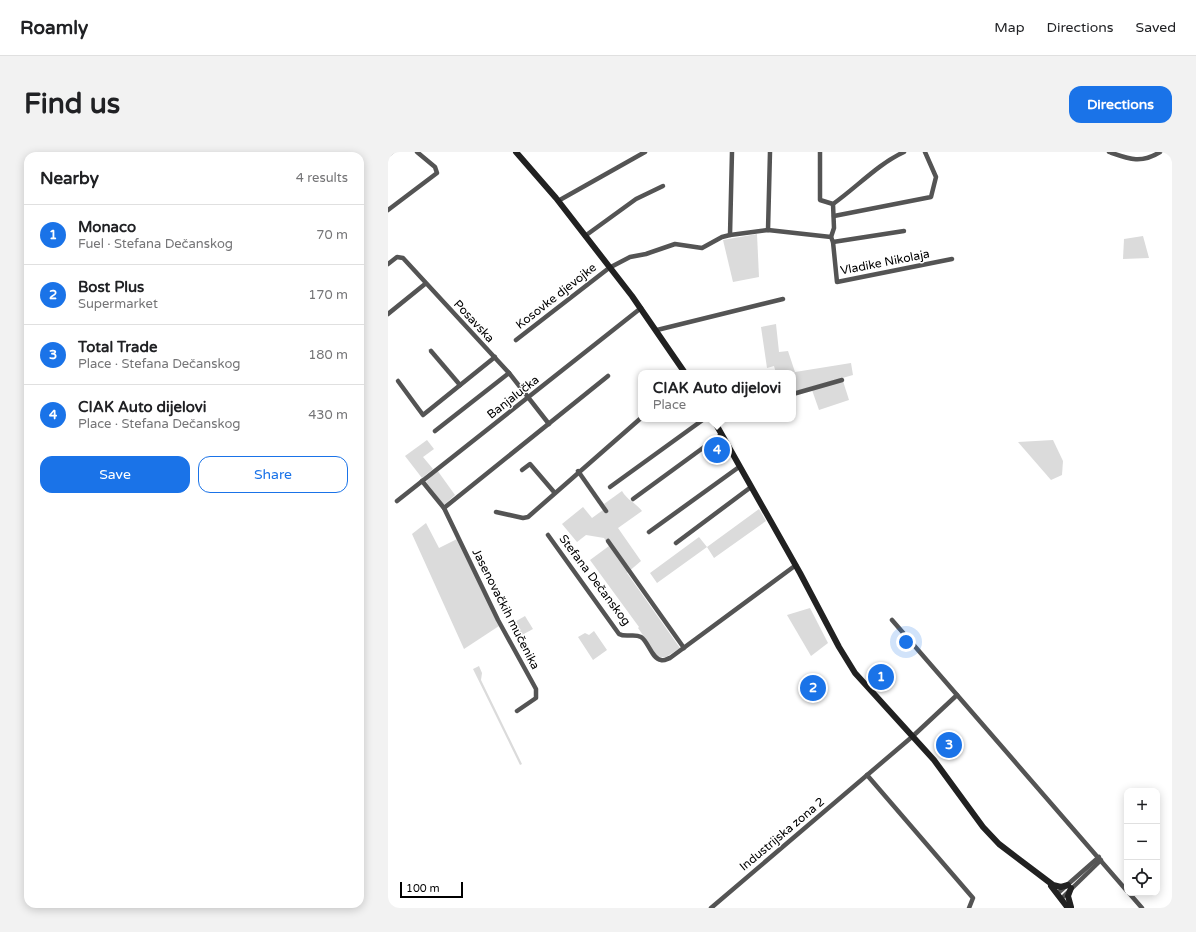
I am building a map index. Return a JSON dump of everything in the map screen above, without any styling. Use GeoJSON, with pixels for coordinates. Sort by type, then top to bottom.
{"type":"FeatureCollection","features":[{"type":"Feature","properties":{"kind":"main road"},"geometry":{"type":"LineString","coordinates":[[516,152],[558,201],[641,308],[683,370]]}},
{"type":"Feature","properties":{"kind":"main road"},"geometry":{"type":"LineString","coordinates":[[716,422],[751,487],[796,565],[839,647],[856,673],[945,773],[983,826],[999,844],[1039,876],[1070,908]]}},
{"type":"Feature","properties":{"kind":"main road"},"geometry":{"type":"LineString","coordinates":[[1039,876],[1057,887],[1070,887],[1068,896],[1070,908]]}},
{"type":"Feature","properties":{"kind":"street"},"geometry":{"type":"LineString","coordinates":[[388,155],[392,152]]}},
{"type":"Feature","properties":{"kind":"street"},"geometry":{"type":"LineString","coordinates":[[388,210],[436,173],[435,167],[417,152]]}},
{"type":"Feature","properties":{"kind":"street"},"geometry":{"type":"LineString","coordinates":[[558,201],[646,152]]}},
{"type":"Feature","properties":{"kind":"street"},"geometry":{"type":"LineString","coordinates":[[730,235],[732,152]]}},
{"type":"Feature","properties":{"kind":"street"},"geometry":{"type":"LineString","coordinates":[[768,230],[770,152]]}},
{"type":"Feature","properties":{"kind":"street"},"geometry":{"type":"LineString","coordinates":[[820,152],[820,200],[833,204],[855,189],[885,161],[904,152]]}},
{"type":"Feature","properties":{"kind":"street"},"geometry":{"type":"LineString","coordinates":[[834,216],[932,198],[936,177],[925,152]]}},
{"type":"Feature","properties":{"kind":"street"},"geometry":{"type":"LineString","coordinates":[[1109,152],[1128,158],[1142,160],[1160,152]]}},
{"type":"Feature","properties":{"kind":"street"},"geometry":{"type":"LineString","coordinates":[[585,236],[636,199],[663,186]]}},
{"type":"Feature","properties":{"kind":"street","name":"Vladike Nikolaja"},"geometry":{"type":"LineString","coordinates":[[833,204],[834,228],[831,236],[833,242],[837,282],[952,258]]}},
{"type":"Feature","properties":{"kind":"street"},"geometry":{"type":"LineString","coordinates":[[609,268],[630,257],[646,254],[675,244],[702,248],[722,237],[730,235],[768,230],[831,236]]}},
{"type":"Feature","properties":{"kind":"street"},"geometry":{"type":"LineString","coordinates":[[833,242],[904,231]]}},
{"type":"Feature","properties":{"kind":"street","name":"Posavska"},"geometry":{"type":"LineString","coordinates":[[388,264],[397,257],[400,257],[495,357],[423,415],[398,381]]}},
{"type":"Feature","properties":{"kind":"street","name":"Kosovke djevojke"},"geometry":{"type":"LineString","coordinates":[[516,340],[609,268]]}},
{"type":"Feature","properties":{"kind":"street"},"geometry":{"type":"LineString","coordinates":[[388,314],[426,284]]}},
{"type":"Feature","properties":{"kind":"street"},"geometry":{"type":"LineString","coordinates":[[657,330],[783,299]]}},
{"type":"Feature","properties":{"kind":"street","name":"Banjalučka"},"geometry":{"type":"LineString","coordinates":[[397,501],[641,308]]}},
{"type":"Feature","properties":{"kind":"street"},"geometry":{"type":"LineString","coordinates":[[431,351],[460,385]]}},
{"type":"Feature","properties":{"kind":"street"},"geometry":{"type":"LineString","coordinates":[[495,357],[548,424]]}},
{"type":"Feature","properties":{"kind":"street"},"geometry":{"type":"LineString","coordinates":[[435,432],[509,373]]}},
{"type":"Feature","properties":{"kind":"street"},"geometry":{"type":"LineString","coordinates":[[444,508],[608,376]]}},
{"type":"Feature","properties":{"kind":"street"},"geometry":{"type":"LineString","coordinates":[[796,393],[842,380]]}},
{"type":"Feature","properties":{"kind":"street"},"geometry":{"type":"LineString","coordinates":[[496,512],[523,518],[528,517],[554,492],[638,421]]}},
{"type":"Feature","properties":{"kind":"street"},"geometry":{"type":"LineString","coordinates":[[610,487],[700,422]]}},
{"type":"Feature","properties":{"kind":"street"},"geometry":{"type":"LineString","coordinates":[[633,499],[722,434]]}},
{"type":"Feature","properties":{"kind":"street"},"geometry":{"type":"LineString","coordinates":[[522,470],[530,464],[554,492]]}},
{"type":"Feature","properties":{"kind":"street"},"geometry":{"type":"LineString","coordinates":[[649,532],[740,467]]}},
{"type":"Feature","properties":{"kind":"street"},"geometry":{"type":"LineString","coordinates":[[578,471],[606,511]]}},
{"type":"Feature","properties":{"kind":"street","name":"Jasenovačkih mučenika"},"geometry":{"type":"LineString","coordinates":[[422,481],[444,508],[498,620],[536,689],[536,698],[517,711]]}},
{"type":"Feature","properties":{"kind":"street"},"geometry":{"type":"LineString","coordinates":[[676,543],[751,487]]}},
{"type":"Feature","properties":{"kind":"street","name":"Stefana Dečanskog"},"geometry":{"type":"LineString","coordinates":[[548,535],[619,634],[623,636],[637,635],[642,637],[657,659],[662,661],[670,658],[684,648]]}},
{"type":"Feature","properties":{"kind":"street"},"geometry":{"type":"LineString","coordinates":[[608,541],[684,648],[796,565]]}},
{"type":"Feature","properties":{"kind":"street"},"geometry":{"type":"LineString","coordinates":[[892,620],[1124,887]]}},
{"type":"Feature","properties":{"kind":"street","name":"Industrijska zona 2"},"geometry":{"type":"LineString","coordinates":[[711,908],[913,736],[957,695]]}},
{"type":"Feature","properties":{"kind":"street"},"geometry":{"type":"LineString","coordinates":[[867,775],[973,898],[969,908]]}},
{"type":"Feature","properties":{"kind":"street"},"geometry":{"type":"LineString","coordinates":[[1060,896],[1100,859]]}},
{"type":"Feature","properties":{"kind":"street"},"geometry":{"type":"LineString","coordinates":[[1132,896],[1142,908]]}},
{"type":"Feature","properties":{"kind":"shaded area"},"geometry":{"type":"Polygon","coordinates":[[[757,234],[759,277],[733,282],[723,240],[757,234]]]}},
{"type":"Feature","properties":{"kind":"shaded area"},"geometry":{"type":"Polygon","coordinates":[[[1143,236],[1149,258],[1123,259],[1124,239],[1143,236]]]}},
{"type":"Feature","properties":{"kind":"shaded area"},"geometry":{"type":"Polygon","coordinates":[[[776,324],[779,352],[788,351],[794,370],[775,370],[774,366],[767,368],[761,327],[776,324]]]}},
{"type":"Feature","properties":{"kind":"shaded area"},"geometry":{"type":"Polygon","coordinates":[[[851,363],[853,375],[796,391],[796,372],[851,363]]]}},
{"type":"Feature","properties":{"kind":"shaded area"},"geometry":{"type":"Polygon","coordinates":[[[843,381],[849,400],[819,410],[812,390],[843,381]]]}},
{"type":"Feature","properties":{"kind":"shaded area"},"geometry":{"type":"Polygon","coordinates":[[[427,440],[434,449],[423,457],[433,469],[422,478],[405,456],[427,440]]]}},
{"type":"Feature","properties":{"kind":"shaded area"},"geometry":{"type":"Polygon","coordinates":[[[1053,440],[1063,461],[1062,475],[1051,480],[1018,442],[1053,440]]]}},
{"type":"Feature","properties":{"kind":"shaded area"},"geometry":{"type":"Polygon","coordinates":[[[437,470],[455,495],[444,505],[426,482],[437,470]]]}},
{"type":"Feature","properties":{"kind":"shaded area"},"geometry":{"type":"Polygon","coordinates":[[[622,491],[626,497],[642,511],[618,528],[641,561],[627,573],[680,648],[666,657],[658,657],[638,628],[639,627],[590,560],[609,546],[604,538],[586,535],[577,542],[562,524],[583,507],[592,518],[603,510],[605,513],[608,511],[604,504],[622,491]]]}},
{"type":"Feature","properties":{"kind":"shaded area"},"geometry":{"type":"Polygon","coordinates":[[[759,509],[766,521],[714,558],[707,547],[759,509]]]}},
{"type":"Feature","properties":{"kind":"shaded area"},"geometry":{"type":"Polygon","coordinates":[[[426,523],[439,548],[457,539],[499,626],[464,649],[412,534],[426,523]]]}},
{"type":"Feature","properties":{"kind":"shaded area"},"geometry":{"type":"Polygon","coordinates":[[[699,537],[707,547],[657,583],[650,573],[699,537]]]}},
{"type":"Feature","properties":{"kind":"shaded area"},"geometry":{"type":"Polygon","coordinates":[[[810,608],[828,643],[811,656],[787,615],[810,608]]]}},
{"type":"Feature","properties":{"kind":"shaded area"},"geometry":{"type":"Polygon","coordinates":[[[525,616],[533,629],[520,636],[513,623],[525,616]]]}},
{"type":"Feature","properties":{"kind":"shaded area"},"geometry":{"type":"Polygon","coordinates":[[[594,631],[607,650],[593,660],[578,637],[585,633],[589,635],[594,631]]]}},
{"type":"Feature","properties":{"kind":"shaded area"},"geometry":{"type":"Polygon","coordinates":[[[479,666],[482,673],[481,680],[522,764],[520,765],[473,669],[479,666]]]}},
{"type":"Feature","properties":{"kind":"place","name":"CIAK Auto dijelovi"},"geometry":{"type":"Point","coordinates":[717,450]}},
{"type":"Feature","properties":{"kind":"place","name":"Monaco"},"geometry":{"type":"Point","coordinates":[881,677]}},
{"type":"Feature","properties":{"kind":"place","name":"Bost Plus"},"geometry":{"type":"Point","coordinates":[813,688]}},
{"type":"Feature","properties":{"kind":"place","name":"Total Trade"},"geometry":{"type":"Point","coordinates":[949,745]}}]}
